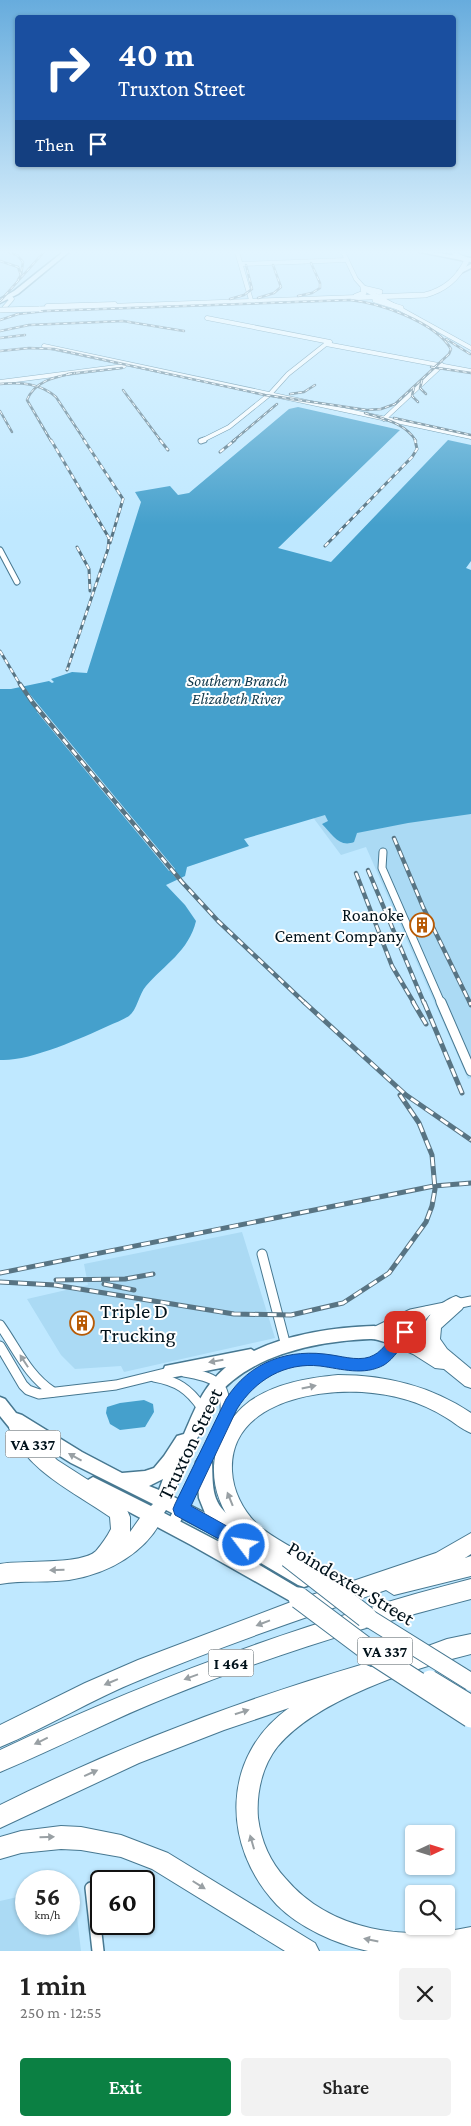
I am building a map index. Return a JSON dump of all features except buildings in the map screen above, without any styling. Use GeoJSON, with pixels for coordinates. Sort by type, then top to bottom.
{"type":"FeatureCollection","features":[{"type":"Feature","properties":{"kind":"highway"},"geometry":{"type":"LineString","coordinates":[[464,1302],[435,1321],[430,1335],[433,1345],[441,1356],[471,1380]]}},
{"type":"Feature","properties":{"kind":"highway"},"geometry":{"type":"LineString","coordinates":[[398,1339],[439,1360],[471,1386]]}},
{"type":"Feature","properties":{"kind":"highway"},"geometry":{"type":"LineString","coordinates":[[366,1617],[281,1559],[246,1526],[228,1494],[223,1463],[227,1445],[234,1429],[253,1408],[279,1394],[305,1387],[359,1383],[386,1386],[419,1395],[443,1405],[471,1424]]}},
{"type":"Feature","properties":{"kind":"highway"},"geometry":{"type":"LineString","coordinates":[[8,1415],[28,1447],[47,1464],[64,1478],[117,1510],[122,1517],[123,1527],[103,1557]]}},
{"type":"Feature","properties":{"kind":"highway"},"geometry":{"type":"LineString","coordinates":[[0,1574],[13,1571],[69,1570],[122,1551],[139,1537],[158,1508]]}},
{"type":"Feature","properties":{"kind":"highway"},"geometry":{"type":"LineString","coordinates":[[0,1736],[92,1690],[295,1605],[441,1561],[471,1543]]}},
{"type":"Feature","properties":{"kind":"highway"},"geometry":{"type":"LineString","coordinates":[[295,1605],[471,1566]]}},
{"type":"Feature","properties":{"kind":"highway","name":"I 464"},"geometry":{"type":"LineString","coordinates":[[0,1761],[122,1704],[226,1664],[318,1631],[471,1589]]}},
{"type":"Feature","properties":{"kind":"highway"},"geometry":{"type":"LineString","coordinates":[[295,1605],[471,1718]]}},
{"type":"Feature","properties":{"kind":"highway"},"geometry":{"type":"LineString","coordinates":[[0,1817],[125,1758],[231,1715],[328,1684],[471,1644]]}},
{"type":"Feature","properties":{"kind":"highway"},"geometry":{"type":"LineString","coordinates":[[448,1650],[336,1693],[311,1705],[287,1721],[269,1740],[253,1771],[247,1795],[247,1816],[250,1837],[257,1859],[267,1878],[282,1896],[307,1914],[335,1929],[385,1943],[439,1945],[471,1939]]}},
{"type":"Feature","properties":{"kind":"highway"},"geometry":{"type":"LineString","coordinates":[[0,1848],[37,1838],[69,1837],[98,1840],[138,1851],[160,1861],[307,1951]]}},
{"type":"Feature","properties":{"kind":"main road","name":"Truxton Street"},"geometry":{"type":"LineString","coordinates":[[158,1508],[201,1410],[217,1384],[237,1367],[262,1354],[286,1346],[347,1333],[374,1332]]}},
{"type":"Feature","properties":{"kind":"main road"},"geometry":{"type":"LineString","coordinates":[[374,1332],[398,1339]]}},
{"type":"Feature","properties":{"kind":"main road"},"geometry":{"type":"LineString","coordinates":[[170,1371],[219,1360],[262,1354]]}},
{"type":"Feature","properties":{"kind":"main road"},"geometry":{"type":"LineString","coordinates":[[118,1480],[146,1480],[159,1475],[167,1466],[201,1410]]}},
{"type":"Feature","properties":{"kind":"main road","name":"Poindexter Street"},"geometry":{"type":"LineString","coordinates":[[8,1415],[66,1452],[118,1480],[158,1508],[173,1524],[247,1566],[295,1605],[471,1704]]}},
{"type":"Feature","properties":{"kind":"main road","name":"Poindexter Street"},"geometry":{"type":"LineString","coordinates":[[8,1415],[32,1442],[73,1475],[158,1508],[181,1509],[281,1559],[317,1586],[471,1682]]}},
{"type":"Feature","properties":{"kind":"main road"},"geometry":{"type":"LineString","coordinates":[[204,1462],[205,1497],[212,1510],[234,1530],[281,1559]]}},
{"type":"Feature","properties":{"kind":"street"},"geometry":{"type":"LineString","coordinates":[[337,343],[415,358]]}},
{"type":"Feature","properties":{"kind":"street"},"geometry":{"type":"LineString","coordinates":[[200,441],[229,427],[269,395],[288,374],[326,344],[471,371]]}},
{"type":"Feature","properties":{"kind":"street"},"geometry":{"type":"LineString","coordinates":[[44,346],[471,437]]}},
{"type":"Feature","properties":{"kind":"street"},"geometry":{"type":"LineString","coordinates":[[384,419],[442,365]]}},
{"type":"Feature","properties":{"kind":"street"},"geometry":{"type":"LineString","coordinates":[[0,382],[133,366]]}},
{"type":"Feature","properties":{"kind":"street"},"geometry":{"type":"LineString","coordinates":[[0,550],[17,582]]}},
{"type":"Feature","properties":{"kind":"street"},"geometry":{"type":"LineString","coordinates":[[382,852],[382,868],[471,1071]]}},
{"type":"Feature","properties":{"kind":"street"},"geometry":{"type":"LineString","coordinates":[[262,1254],[286,1346]]}},
{"type":"Feature","properties":{"kind":"street","name":"Truxton Street"},"geometry":{"type":"LineString","coordinates":[[374,1332],[411,1314],[427,1312],[464,1302]]}},
{"type":"Feature","properties":{"kind":"street","name":"Truxton Street"},"geometry":{"type":"LineString","coordinates":[[173,1524],[224,1419],[241,1389],[258,1373],[287,1361],[317,1359],[353,1365],[369,1364],[381,1359],[398,1339],[427,1312]]}},
{"type":"Feature","properties":{"kind":"street"},"geometry":{"type":"LineString","coordinates":[[0,1325],[40,1384],[53,1392]]}},
{"type":"Feature","properties":{"kind":"street"},"geometry":{"type":"LineString","coordinates":[[0,1346],[28,1390],[39,1394],[116,1386],[170,1371],[198,1375],[217,1384],[224,1392],[226,1397],[224,1419]]}},
{"type":"Feature","properties":{"kind":"street"},"geometry":{"type":"LineString","coordinates":[[150,1376],[169,1379],[182,1385],[191,1393],[201,1410]]}},
{"type":"Feature","properties":{"kind":"street"},"geometry":{"type":"LineString","coordinates":[[96,1935],[98,1951]]}},
{"type":"Feature","properties":{"kind":"shaded area"},"geometry":{"type":"Polygon","coordinates":[[[471,800],[471,1078],[468,1079],[366,847],[341,855],[312,816],[471,800]]]}},
{"type":"Feature","properties":{"kind":"shaded area"},"geometry":{"type":"Polygon","coordinates":[[[242,1232],[275,1338],[124,1372],[121,1366],[75,1369],[61,1355],[27,1299],[88,1285],[84,1264],[242,1232]]]}},
{"type":"Feature","properties":{"kind":"shaded area"},"geometry":{"type":"Polygon","coordinates":[[[15,1898],[15,1935],[79,1935],[81,1951],[0,1951],[0,1901],[15,1898]]]}},
{"type":"Feature","properties":{"kind":"water","name":"Southern Branch Elizabeth River"},"geometry":{"type":"Polygon","coordinates":[[[298,407],[400,430],[278,548],[331,562],[448,440],[471,445],[471,561],[466,568],[471,570],[471,814],[357,833],[354,842],[349,843],[340,842],[322,824],[328,821],[325,815],[244,839],[249,846],[187,867],[185,876],[166,885],[185,905],[196,921],[193,932],[182,949],[146,986],[132,1013],[84,1037],[55,1048],[12,1060],[0,1060],[0,689],[11,689],[49,681],[52,683],[54,682],[51,679],[72,672],[87,673],[141,502],[135,492],[170,486],[178,495],[189,493],[289,409],[298,407]]]}},
{"type":"Feature","properties":{"kind":"water"},"geometry":{"type":"Polygon","coordinates":[[[144,1400],[153,1404],[154,1412],[145,1427],[120,1430],[110,1424],[106,1413],[107,1407],[120,1403],[144,1400]]]}},
{"type":"Feature","properties":{"kind":"pier"},"geometry":{"type":"Polygon","coordinates":[[[22,685],[175,869],[182,880],[179,882],[169,871],[37,712],[19,686],[22,685]]]}},
{"type":"Feature","properties":{"kind":"railway"},"geometry":{"type":"LineString","coordinates":[[434,368],[449,354],[451,349],[446,343]]}},
{"type":"Feature","properties":{"kind":"railway"},"geometry":{"type":"LineString","coordinates":[[452,343],[470,354]]}},
{"type":"Feature","properties":{"kind":"railway"},"geometry":{"type":"LineString","coordinates":[[0,351],[29,348],[54,349],[265,395],[367,410],[381,409],[395,404],[434,368]]}},
{"type":"Feature","properties":{"kind":"railway"},"geometry":{"type":"LineString","coordinates":[[73,373],[122,368]]}},
{"type":"Feature","properties":{"kind":"railway"},"geometry":{"type":"LineString","coordinates":[[434,368],[471,373]]}},
{"type":"Feature","properties":{"kind":"railway"},"geometry":{"type":"LineString","coordinates":[[38,386],[54,378],[73,373]]}},
{"type":"Feature","properties":{"kind":"railway"},"geometry":{"type":"LineString","coordinates":[[68,374],[73,373]]}},
{"type":"Feature","properties":{"kind":"railway"},"geometry":{"type":"LineString","coordinates":[[422,380],[420,388],[426,394]]}},
{"type":"Feature","properties":{"kind":"railway"},"geometry":{"type":"LineString","coordinates":[[0,384],[15,383],[38,386]]}},
{"type":"Feature","properties":{"kind":"railway"},"geometry":{"type":"LineString","coordinates":[[290,394],[304,392],[315,385]]}},
{"type":"Feature","properties":{"kind":"railway"},"geometry":{"type":"LineString","coordinates":[[38,386],[56,397],[85,441]]}},
{"type":"Feature","properties":{"kind":"railway"},"geometry":{"type":"LineString","coordinates":[[38,386],[27,400],[51,441]]}},
{"type":"Feature","properties":{"kind":"railway"},"geometry":{"type":"LineString","coordinates":[[414,387],[412,396],[418,402]]}},
{"type":"Feature","properties":{"kind":"railway"},"geometry":{"type":"LineString","coordinates":[[123,390],[161,441]]}},
{"type":"Feature","properties":{"kind":"railway"},"geometry":{"type":"LineString","coordinates":[[233,441],[277,404]]}},
{"type":"Feature","properties":{"kind":"railway"},"geometry":{"type":"LineString","coordinates":[[0,411],[12,432]]}},
{"type":"Feature","properties":{"kind":"railway"},"geometry":{"type":"LineString","coordinates":[[365,413],[400,426],[416,441]]}},
{"type":"Feature","properties":{"kind":"railway"},"geometry":{"type":"LineString","coordinates":[[394,418],[471,435]]}},
{"type":"Feature","properties":{"kind":"railway"},"geometry":{"type":"LineString","coordinates":[[51,440],[109,538],[108,549],[67,670]]}},
{"type":"Feature","properties":{"kind":"railway"},"geometry":{"type":"LineString","coordinates":[[84,440],[123,499],[110,543]]}},
{"type":"Feature","properties":{"kind":"railway"},"geometry":{"type":"LineString","coordinates":[[160,440],[168,450]]}},
{"type":"Feature","properties":{"kind":"railway"},"geometry":{"type":"LineString","coordinates":[[220,452],[235,440]]}},
{"type":"Feature","properties":{"kind":"railway"},"geometry":{"type":"LineString","coordinates":[[325,546],[412,457],[417,449],[415,440]]}},
{"type":"Feature","properties":{"kind":"railway"},"geometry":{"type":"LineString","coordinates":[[77,547],[89,569],[90,591]]}},
{"type":"Feature","properties":{"kind":"railway"},"geometry":{"type":"LineString","coordinates":[[0,651],[21,686]]}},
{"type":"Feature","properties":{"kind":"railway"},"geometry":{"type":"LineString","coordinates":[[20,684],[33,703],[182,882],[218,921],[305,1003]]}},
{"type":"Feature","properties":{"kind":"railway"},"geometry":{"type":"LineString","coordinates":[[394,838],[423,907],[470,1003]]}},
{"type":"Feature","properties":{"kind":"railway"},"geometry":{"type":"LineString","coordinates":[[368,870],[424,1003]]}},
{"type":"Feature","properties":{"kind":"railway"},"geometry":{"type":"LineString","coordinates":[[356,873],[392,966],[414,1003]]}},
{"type":"Feature","properties":{"kind":"railway"},"geometry":{"type":"LineString","coordinates":[[304,1002],[406,1095],[471,1140]]}},
{"type":"Feature","properties":{"kind":"railway"},"geometry":{"type":"LineString","coordinates":[[413,1002],[426,1024]]}},
{"type":"Feature","properties":{"kind":"railway"},"geometry":{"type":"LineString","coordinates":[[424,1002],[462,1093]]}},
{"type":"Feature","properties":{"kind":"railway"},"geometry":{"type":"LineString","coordinates":[[400,1095],[419,1123],[432,1155],[435,1186]]}},
{"type":"Feature","properties":{"kind":"railway"},"geometry":{"type":"LineString","coordinates":[[435,1186],[471,1183]]}},
{"type":"Feature","properties":{"kind":"railway"},"geometry":{"type":"LineString","coordinates":[[0,1273],[435,1186]]}},
{"type":"Feature","properties":{"kind":"railway"},"geometry":{"type":"LineString","coordinates":[[0,1282],[55,1285],[234,1314],[291,1315],[343,1303],[389,1273],[426,1222],[432,1206],[435,1186]]}},
{"type":"Feature","properties":{"kind":"railway"},"geometry":{"type":"LineString","coordinates":[[56,1280],[125,1279],[153,1274]]}},
{"type":"Feature","properties":{"kind":"railway"},"geometry":{"type":"LineString","coordinates":[[104,1284],[134,1290]]}},
{"type":"Feature","properties":{"kind":"place","name":"Roanoke Cement Company"},"geometry":{"type":"Point","coordinates":[422,925]}},
{"type":"Feature","properties":{"kind":"place","name":"Triple D Trucking"},"geometry":{"type":"Point","coordinates":[82,1323]}},
{"type":"Feature","properties":{"kind":"route"},"geometry":{"type":"LineString","coordinates":[[244,1545],[181,1509],[241,1389],[258,1373],[287,1361],[317,1359],[353,1365],[369,1364],[381,1359],[405,1332]]}}]}
